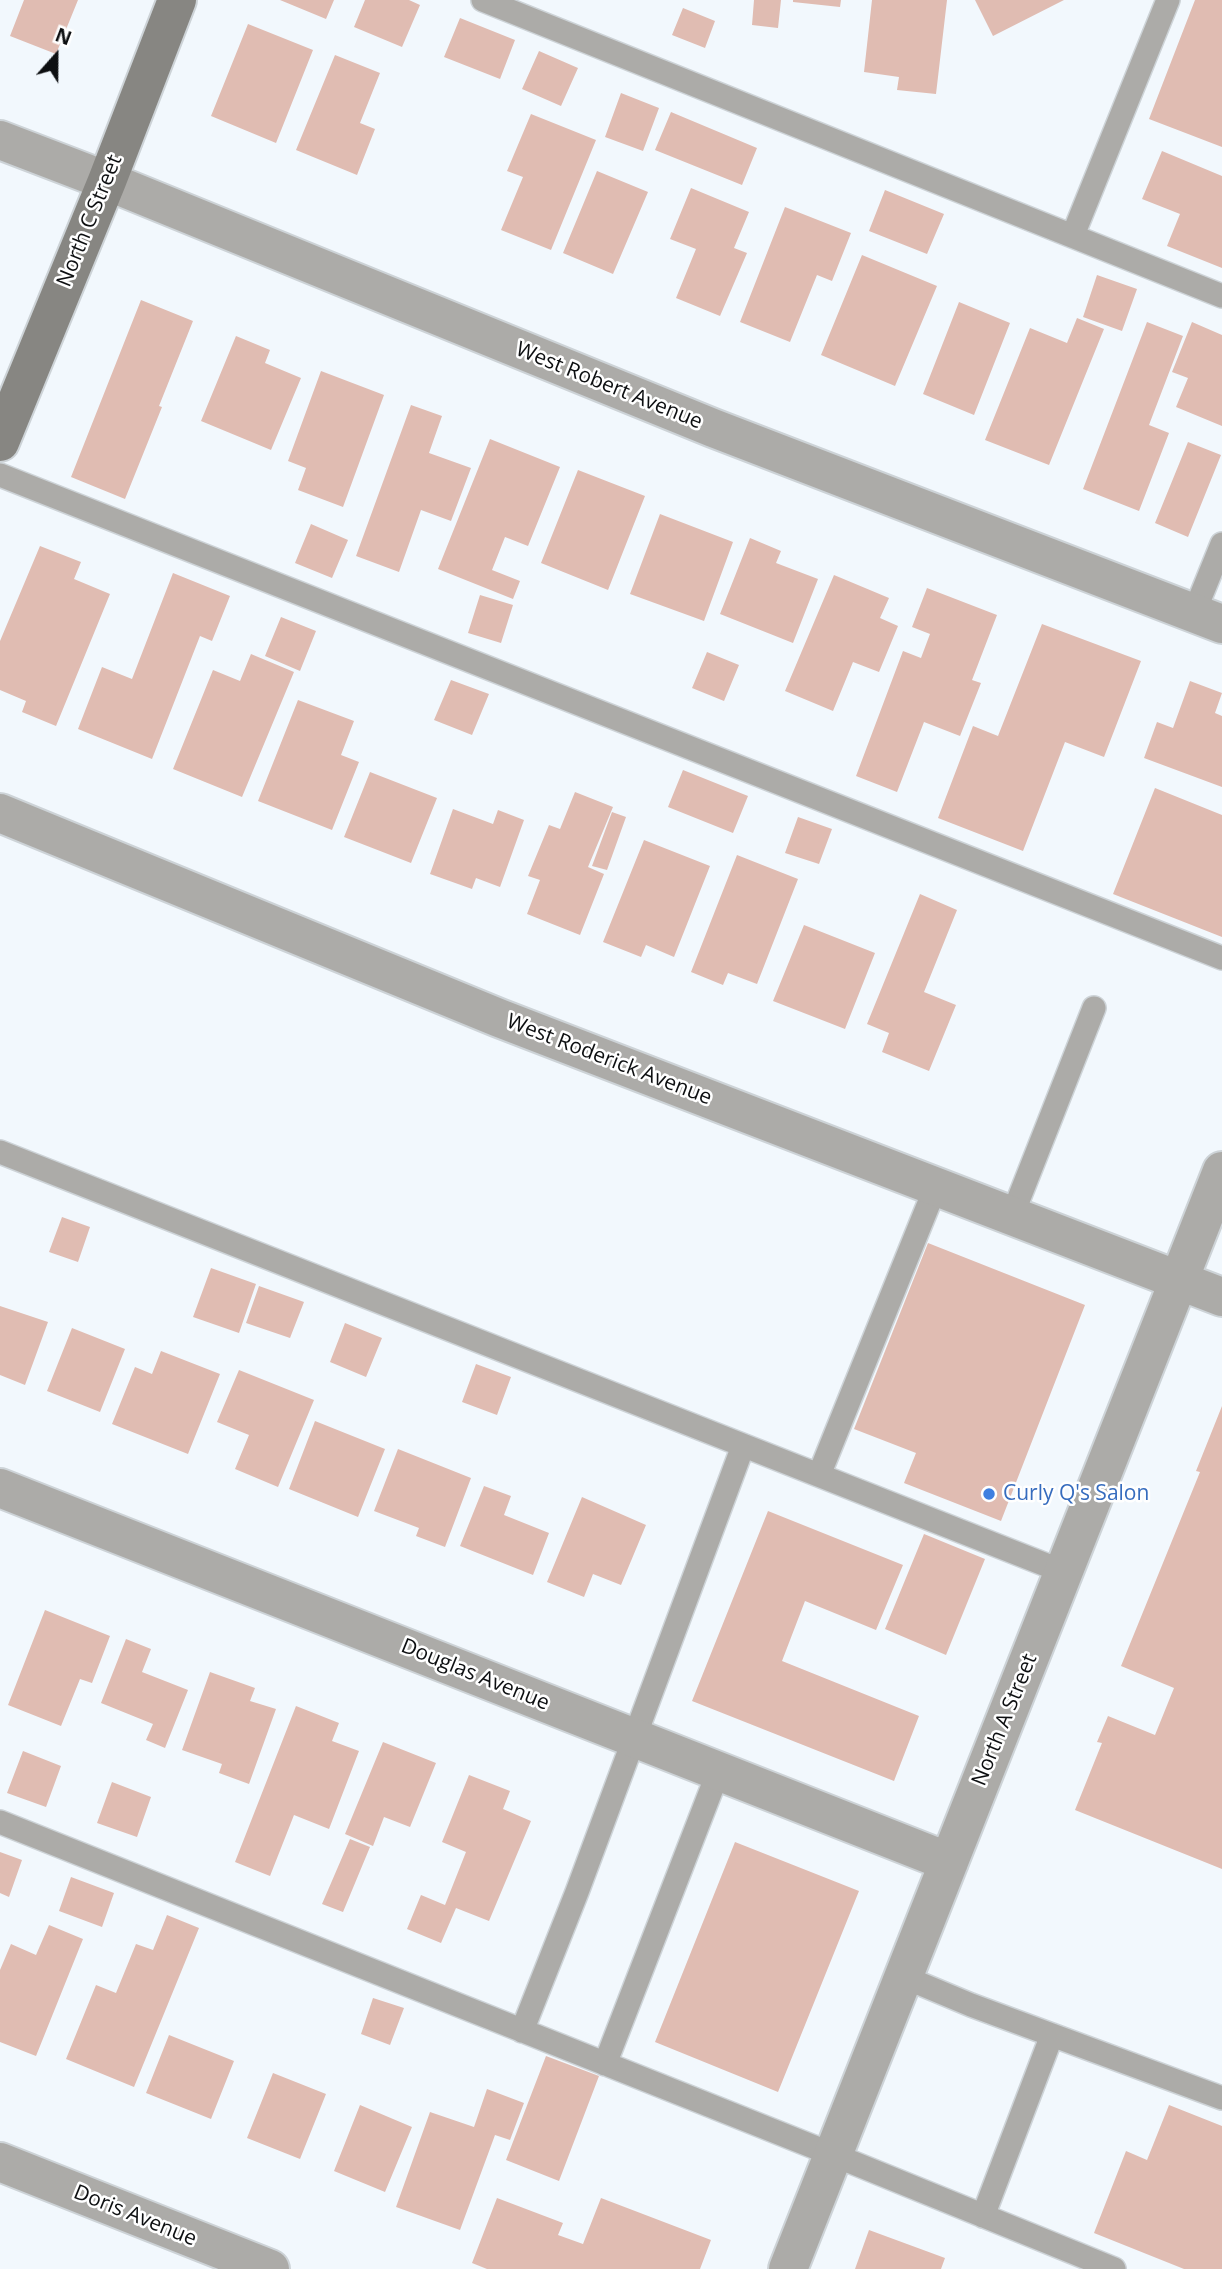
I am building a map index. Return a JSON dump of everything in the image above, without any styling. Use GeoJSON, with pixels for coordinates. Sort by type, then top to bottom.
{"type":"FeatureCollection","features":[{"type":"Feature","properties":{"kind":"street","name":"North C Street"},"geometry":{"type":"LineString","coordinates":[[0,442],[107,181],[177,0]]}},
{"type":"Feature","properties":{"kind":"street","name":"West Robert Avenue"},"geometry":{"type":"LineString","coordinates":[[0,140],[713,428],[1208,618]]}},
{"type":"Feature","properties":{"kind":"street","name":"West Roderick Avenue"},"geometry":{"type":"LineString","coordinates":[[0,813],[499,1018],[1222,1297]]}},
{"type":"Feature","properties":{"kind":"street","name":"North A Street"},"geometry":{"type":"LineString","coordinates":[[788,2269],[1222,1171]]}},
{"type":"Feature","properties":{"kind":"street","name":"Douglas Avenue"},"geometry":{"type":"LineString","coordinates":[[0,1488],[949,1862]]}},
{"type":"Feature","properties":{"kind":"street","name":"Doris Avenue"},"geometry":{"type":"LineString","coordinates":[[0,2162],[270,2269]]}},
{"type":"Feature","properties":{"kind":"lane"},"geometry":{"type":"LineString","coordinates":[[483,0],[1222,296]]}},
{"type":"Feature","properties":{"kind":"lane"},"geometry":{"type":"LineString","coordinates":[[1073,235],[1168,0]]}},
{"type":"Feature","properties":{"kind":"lane"},"geometry":{"type":"LineString","coordinates":[[0,475],[1222,958]]}},
{"type":"Feature","properties":{"kind":"lane"},"geometry":{"type":"LineString","coordinates":[[1208,618],[1222,544]]}},
{"type":"Feature","properties":{"kind":"lane"},"geometry":{"type":"LineString","coordinates":[[1012,1216],[1094,1008]]}},
{"type":"Feature","properties":{"kind":"lane"},"geometry":{"type":"LineString","coordinates":[[0,1152],[1064,1572]]}},
{"type":"Feature","properties":{"kind":"lane"},"geometry":{"type":"LineString","coordinates":[[819,1475],[936,1186]]}},
{"type":"Feature","properties":{"kind":"lane"},"geometry":{"type":"LineString","coordinates":[[522,2031],[743,1446]]}},
{"type":"Feature","properties":{"kind":"lane"},"geometry":{"type":"LineString","coordinates":[[605,2064],[719,1770]]}},
{"type":"Feature","properties":{"kind":"lane"},"geometry":{"type":"LineString","coordinates":[[0,1822],[1114,2269]]}},
{"type":"Feature","properties":{"kind":"lane"},"geometry":{"type":"LineString","coordinates":[[904,1977],[1222,2098]]}},
{"type":"Feature","properties":{"kind":"lane"},"geometry":{"type":"LineString","coordinates":[[983,2216],[1052,2035]]}},
{"type":"Feature","properties":{"kind":"building"},"geometry":{"type":"Polygon","coordinates":[[[24,0],[78,0],[56,54],[10,36],[24,0]]]}},
{"type":"Feature","properties":{"kind":"building"},"geometry":{"type":"Polygon","coordinates":[[[280,0],[334,0],[326,19],[280,0]]]}},
{"type":"Feature","properties":{"kind":"building"},"geometry":{"type":"Polygon","coordinates":[[[365,0],[409,0],[420,5],[402,47],[354,27],[365,0]]]}},
{"type":"Feature","properties":{"kind":"building"},"geometry":{"type":"Polygon","coordinates":[[[754,0],[781,0],[778,28],[752,25],[754,0]]]}},
{"type":"Feature","properties":{"kind":"building"},"geometry":{"type":"Polygon","coordinates":[[[793,0],[841,0],[840,7],[793,0]]]}},
{"type":"Feature","properties":{"kind":"building"},"geometry":{"type":"Polygon","coordinates":[[[872,0],[947,0],[936,94],[897,90],[899,77],[864,72],[872,0]]]}},
{"type":"Feature","properties":{"kind":"building"},"geometry":{"type":"Polygon","coordinates":[[[975,0],[1064,0],[993,36],[975,0]]]}},
{"type":"Feature","properties":{"kind":"building"},"geometry":{"type":"Polygon","coordinates":[[[1195,0],[1222,0],[1222,147],[1149,119],[1195,0]]]}},
{"type":"Feature","properties":{"kind":"building"},"geometry":{"type":"Polygon","coordinates":[[[683,8],[715,21],[705,48],[672,35],[683,8]]]}},
{"type":"Feature","properties":{"kind":"building"},"geometry":{"type":"Polygon","coordinates":[[[460,18],[515,40],[500,79],[444,57],[460,18]]]}},
{"type":"Feature","properties":{"kind":"building"},"geometry":{"type":"Polygon","coordinates":[[[248,24],[313,50],[276,143],[211,116],[248,24]]]}},
{"type":"Feature","properties":{"kind":"building"},"geometry":{"type":"Polygon","coordinates":[[[539,51],[578,68],[561,106],[522,89],[539,51]]]}},
{"type":"Feature","properties":{"kind":"building"},"geometry":{"type":"Polygon","coordinates":[[[335,55],[380,73],[360,123],[375,129],[357,175],[296,150],[335,55]]]}},
{"type":"Feature","properties":{"kind":"building"},"geometry":{"type":"Polygon","coordinates":[[[621,93],[659,108],[643,151],[605,137],[621,93]]]}},
{"type":"Feature","properties":{"kind":"building"},"geometry":{"type":"Polygon","coordinates":[[[671,112],[757,148],[742,185],[655,150],[671,112]]]}},
{"type":"Feature","properties":{"kind":"building"},"geometry":{"type":"Polygon","coordinates":[[[531,114],[596,140],[551,250],[501,230],[523,177],[507,171],[531,114]]]}},
{"type":"Feature","properties":{"kind":"building"},"geometry":{"type":"Polygon","coordinates":[[[1162,151],[1222,176],[1222,268],[1167,246],[1180,214],[1142,199],[1162,151]]]}},
{"type":"Feature","properties":{"kind":"building"},"geometry":{"type":"Polygon","coordinates":[[[597,171],[648,192],[613,274],[563,253],[597,171]]]}},
{"type":"Feature","properties":{"kind":"building"},"geometry":{"type":"Polygon","coordinates":[[[691,188],[749,212],[734,248],[747,253],[720,316],[676,298],[696,249],[670,239],[691,188]]]}},
{"type":"Feature","properties":{"kind":"building"},"geometry":{"type":"Polygon","coordinates":[[[885,190],[944,214],[927,254],[869,231],[885,190]]]}},
{"type":"Feature","properties":{"kind":"building"},"geometry":{"type":"Polygon","coordinates":[[[785,207],[851,233],[832,281],[817,275],[790,342],[740,322],[785,207]]]}},
{"type":"Feature","properties":{"kind":"building"},"geometry":{"type":"Polygon","coordinates":[[[862,255],[937,286],[895,386],[821,355],[862,255]]]}},
{"type":"Feature","properties":{"kind":"building"},"geometry":{"type":"Polygon","coordinates":[[[1097,275],[1137,289],[1122,331],[1083,317],[1097,275]]]}},
{"type":"Feature","properties":{"kind":"building"},"geometry":{"type":"Polygon","coordinates":[[[141,300],[193,321],[125,499],[71,477],[141,300]]]}},
{"type":"Feature","properties":{"kind":"building"},"geometry":{"type":"Polygon","coordinates":[[[959,302],[1010,323],[974,415],[923,394],[959,302]]]}},
{"type":"Feature","properties":{"kind":"building"},"geometry":{"type":"Polygon","coordinates":[[[1077,318],[1104,329],[1049,465],[985,440],[1030,328],[1067,343],[1077,318]]]}},
{"type":"Feature","properties":{"kind":"building"},"geometry":{"type":"Polygon","coordinates":[[[1147,322],[1183,336],[1149,425],[1169,433],[1139,511],[1083,489],[1147,322]]]}},
{"type":"Feature","properties":{"kind":"building"},"geometry":{"type":"Polygon","coordinates":[[[1192,322],[1222,335],[1222,426],[1176,407],[1188,378],[1172,372],[1192,322]]]}},
{"type":"Feature","properties":{"kind":"building"},"geometry":{"type":"Polygon","coordinates":[[[236,336],[270,350],[265,363],[301,378],[271,450],[201,421],[236,336]]]}},
{"type":"Feature","properties":{"kind":"building"},"geometry":{"type":"Polygon","coordinates":[[[321,371],[384,395],[343,507],[298,490],[306,468],[288,461],[321,371]]]}},
{"type":"Feature","properties":{"kind":"building"},"geometry":{"type":"Polygon","coordinates":[[[411,405],[442,416],[429,453],[471,468],[451,521],[421,510],[399,572],[356,556],[411,405]]]}},
{"type":"Feature","properties":{"kind":"building"},"geometry":{"type":"Polygon","coordinates":[[[490,439],[560,467],[528,546],[505,537],[492,570],[520,581],[513,599],[438,569],[490,439]]]}},
{"type":"Feature","properties":{"kind":"building"},"geometry":{"type":"Polygon","coordinates":[[[1188,442],[1221,455],[1188,537],[1155,523],[1188,442]]]}},
{"type":"Feature","properties":{"kind":"building"},"geometry":{"type":"Polygon","coordinates":[[[578,470],[645,496],[608,590],[541,563],[578,470]]]}},
{"type":"Feature","properties":{"kind":"building"},"geometry":{"type":"Polygon","coordinates":[[[660,514],[733,542],[704,621],[630,594],[660,514]]]}},
{"type":"Feature","properties":{"kind":"building"},"geometry":{"type":"Polygon","coordinates":[[[311,524],[348,540],[332,578],[295,563],[311,524]]]}},
{"type":"Feature","properties":{"kind":"building"},"geometry":{"type":"Polygon","coordinates":[[[750,538],[781,551],[776,563],[818,579],[793,643],[720,614],[750,538]]]}},
{"type":"Feature","properties":{"kind":"building"},"geometry":{"type":"Polygon","coordinates":[[[40,546],[81,562],[74,579],[110,594],[56,726],[22,712],[26,701],[0,690],[0,641],[40,546]]]}},
{"type":"Feature","properties":{"kind":"building"},"geometry":{"type":"Polygon","coordinates":[[[173,573],[230,596],[212,641],[200,636],[152,759],[78,729],[102,667],[132,679],[173,573]]]}},
{"type":"Feature","properties":{"kind":"building"},"geometry":{"type":"Polygon","coordinates":[[[834,575],[889,598],[880,618],[898,626],[879,672],[853,662],[833,711],[785,691],[834,575]]]}},
{"type":"Feature","properties":{"kind":"building"},"geometry":{"type":"Polygon","coordinates":[[[927,588],[997,615],[972,680],[981,683],[960,736],[924,722],[897,792],[856,776],[903,651],[921,658],[930,634],[912,627],[927,588]]]}},
{"type":"Feature","properties":{"kind":"building"},"geometry":{"type":"Polygon","coordinates":[[[480,595],[513,605],[501,643],[468,633],[480,595]]]}},
{"type":"Feature","properties":{"kind":"building"},"geometry":{"type":"Polygon","coordinates":[[[281,617],[316,631],[300,671],[265,656],[281,617]]]}},
{"type":"Feature","properties":{"kind":"building"},"geometry":{"type":"Polygon","coordinates":[[[1042,624],[1141,661],[1104,757],[1065,742],[1023,851],[938,818],[973,726],[998,736],[1042,624]]]}},
{"type":"Feature","properties":{"kind":"building"},"geometry":{"type":"Polygon","coordinates":[[[707,652],[739,665],[724,701],[692,688],[707,652]]]}},
{"type":"Feature","properties":{"kind":"building"},"geometry":{"type":"Polygon","coordinates":[[[251,654],[294,672],[242,797],[173,769],[213,670],[240,681],[251,654]]]}},
{"type":"Feature","properties":{"kind":"building"},"geometry":{"type":"Polygon","coordinates":[[[451,680],[489,694],[472,735],[434,720],[451,680]]]}},
{"type":"Feature","properties":{"kind":"building"},"geometry":{"type":"Polygon","coordinates":[[[1190,681],[1222,693],[1215,713],[1222,716],[1222,787],[1144,758],[1157,722],[1173,728],[1190,681]]]}},
{"type":"Feature","properties":{"kind":"building"},"geometry":{"type":"Polygon","coordinates":[[[298,700],[354,721],[341,755],[359,762],[332,830],[258,801],[298,700]]]}},
{"type":"Feature","properties":{"kind":"building"},"geometry":{"type":"Polygon","coordinates":[[[683,770],[748,796],[733,833],[668,807],[683,770]]]}},
{"type":"Feature","properties":{"kind":"building"},"geometry":{"type":"Polygon","coordinates":[[[370,772],[437,798],[411,863],[344,837],[370,772]]]}},
{"type":"Feature","properties":{"kind":"building"},"geometry":{"type":"Polygon","coordinates":[[[1155,788],[1222,815],[1222,937],[1113,894],[1155,788]]]}},
{"type":"Feature","properties":{"kind":"building"},"geometry":{"type":"Polygon","coordinates":[[[575,792],[613,807],[588,867],[604,874],[580,935],[527,914],[540,880],[528,876],[549,825],[560,829],[575,792]]]}},
{"type":"Feature","properties":{"kind":"building"},"geometry":{"type":"Polygon","coordinates":[[[453,809],[493,824],[498,810],[524,820],[500,887],[476,878],[472,889],[430,874],[453,809]]]}},
{"type":"Feature","properties":{"kind":"building"},"geometry":{"type":"Polygon","coordinates":[[[612,812],[626,817],[607,870],[592,866],[612,812]]]}},
{"type":"Feature","properties":{"kind":"building"},"geometry":{"type":"Polygon","coordinates":[[[798,817],[832,829],[819,864],[785,853],[798,817]]]}},
{"type":"Feature","properties":{"kind":"building"},"geometry":{"type":"Polygon","coordinates":[[[644,840],[710,866],[674,957],[646,945],[641,957],[603,942],[644,840]]]}},
{"type":"Feature","properties":{"kind":"building"},"geometry":{"type":"Polygon","coordinates":[[[737,855],[798,879],[757,984],[728,973],[723,985],[691,972],[737,855]]]}},
{"type":"Feature","properties":{"kind":"building"},"geometry":{"type":"Polygon","coordinates":[[[920,894],[957,910],[924,992],[956,1005],[929,1071],[882,1052],[889,1033],[867,1024],[920,894]]]}},
{"type":"Feature","properties":{"kind":"building"},"geometry":{"type":"Polygon","coordinates":[[[804,925],[875,953],[845,1029],[773,1001],[804,925]]]}},
{"type":"Feature","properties":{"kind":"building"},"geometry":{"type":"Polygon","coordinates":[[[62,1217],[90,1227],[78,1262],[49,1252],[62,1217]]]}},
{"type":"Feature","properties":{"kind":"building"},"geometry":{"type":"Polygon","coordinates":[[[928,1243],[1085,1305],[1001,1521],[904,1483],[916,1453],[854,1429],[928,1243]]]}},
{"type":"Feature","properties":{"kind":"building"},"geometry":{"type":"Polygon","coordinates":[[[211,1268],[256,1284],[239,1333],[193,1317],[211,1268]]]}},
{"type":"Feature","properties":{"kind":"building"},"geometry":{"type":"Polygon","coordinates":[[[259,1286],[304,1302],[290,1338],[246,1323],[259,1286]]]}},
{"type":"Feature","properties":{"kind":"building"},"geometry":{"type":"Polygon","coordinates":[[[0,1306],[48,1322],[25,1385],[0,1375],[0,1306]]]}},
{"type":"Feature","properties":{"kind":"building"},"geometry":{"type":"Polygon","coordinates":[[[345,1323],[382,1338],[366,1377],[330,1362],[345,1323]]]}},
{"type":"Feature","properties":{"kind":"building"},"geometry":{"type":"Polygon","coordinates":[[[72,1328],[125,1349],[100,1412],[47,1391],[72,1328]]]}},
{"type":"Feature","properties":{"kind":"building"},"geometry":{"type":"Polygon","coordinates":[[[161,1351],[220,1374],[188,1454],[112,1424],[135,1367],[152,1374],[161,1351]]]}},
{"type":"Feature","properties":{"kind":"building"},"geometry":{"type":"Polygon","coordinates":[[[476,1364],[511,1377],[497,1415],[462,1402],[476,1364]]]}},
{"type":"Feature","properties":{"kind":"building"},"geometry":{"type":"Polygon","coordinates":[[[239,1370],[314,1400],[278,1487],[235,1469],[249,1435],[217,1422],[239,1370]]]}},
{"type":"Feature","properties":{"kind":"building"},"geometry":{"type":"Polygon","coordinates":[[[1222,1406],[1222,1869],[1075,1810],[1102,1743],[1097,1742],[1108,1716],[1155,1735],[1174,1688],[1121,1666],[1200,1472],[1196,1471],[1222,1406]]]}},
{"type":"Feature","properties":{"kind":"building"},"geometry":{"type":"Polygon","coordinates":[[[315,1421],[385,1449],[358,1517],[289,1489],[315,1421]]]}},
{"type":"Feature","properties":{"kind":"building"},"geometry":{"type":"Polygon","coordinates":[[[398,1449],[471,1478],[445,1547],[416,1536],[419,1528],[374,1511],[398,1449]]]}},
{"type":"Feature","properties":{"kind":"building"},"geometry":{"type":"Polygon","coordinates":[[[484,1486],[511,1496],[504,1515],[549,1533],[533,1575],[460,1546],[484,1486]]]}},
{"type":"Feature","properties":{"kind":"building"},"geometry":{"type":"Polygon","coordinates":[[[582,1497],[646,1525],[621,1585],[593,1574],[584,1597],[547,1582],[582,1497]]]}},
{"type":"Feature","properties":{"kind":"building"},"geometry":{"type":"Polygon","coordinates":[[[768,1511],[903,1565],[876,1630],[805,1601],[782,1661],[919,1716],[894,1781],[692,1701],[768,1511]]]}},
{"type":"Feature","properties":{"kind":"building"},"geometry":{"type":"Polygon","coordinates":[[[924,1534],[985,1559],[946,1655],[885,1629],[924,1534]]]}},
{"type":"Feature","properties":{"kind":"building"},"geometry":{"type":"Polygon","coordinates":[[[45,1610],[110,1636],[92,1683],[80,1679],[61,1726],[8,1705],[45,1610]]]}},
{"type":"Feature","properties":{"kind":"building"},"geometry":{"type":"Polygon","coordinates":[[[126,1639],[151,1649],[142,1672],[188,1690],[165,1748],[146,1740],[153,1724],[101,1703],[126,1639]]]}},
{"type":"Feature","properties":{"kind":"building"},"geometry":{"type":"Polygon","coordinates":[[[210,1672],[255,1688],[250,1701],[276,1709],[249,1784],[219,1773],[222,1764],[182,1750],[210,1672]]]}},
{"type":"Feature","properties":{"kind":"building"},"geometry":{"type":"Polygon","coordinates":[[[296,1706],[339,1723],[332,1741],[359,1751],[329,1829],[294,1815],[270,1876],[235,1862],[296,1706]]]}},
{"type":"Feature","properties":{"kind":"building"},"geometry":{"type":"Polygon","coordinates":[[[383,1742],[436,1763],[410,1827],[384,1817],[373,1846],[345,1834],[383,1742]]]}},
{"type":"Feature","properties":{"kind":"building"},"geometry":{"type":"Polygon","coordinates":[[[23,1751],[61,1766],[46,1807],[7,1793],[23,1751]]]}},
{"type":"Feature","properties":{"kind":"building"},"geometry":{"type":"Polygon","coordinates":[[[469,1775],[510,1791],[503,1809],[531,1821],[489,1921],[456,1908],[441,1943],[407,1929],[421,1895],[445,1905],[466,1852],[442,1842],[469,1775]]]}},
{"type":"Feature","properties":{"kind":"building"},"geometry":{"type":"Polygon","coordinates":[[[112,1782],[151,1797],[137,1837],[97,1823],[112,1782]]]}},
{"type":"Feature","properties":{"kind":"building"},"geometry":{"type":"Polygon","coordinates":[[[350,1839],[370,1847],[343,1912],[322,1904],[350,1839]]]}},
{"type":"Feature","properties":{"kind":"building"},"geometry":{"type":"Polygon","coordinates":[[[735,1842],[859,1891],[778,2092],[655,2042],[735,1842]]]}},
{"type":"Feature","properties":{"kind":"building"},"geometry":{"type":"Polygon","coordinates":[[[0,1852],[22,1860],[9,1897],[0,1893],[0,1852]]]}},
{"type":"Feature","properties":{"kind":"building"},"geometry":{"type":"Polygon","coordinates":[[[71,1877],[114,1893],[102,1927],[59,1911],[71,1877]]]}},
{"type":"Feature","properties":{"kind":"building"},"geometry":{"type":"Polygon","coordinates":[[[167,1915],[199,1928],[134,2087],[66,2059],[96,1985],[116,1993],[136,1944],[153,1950],[167,1915]]]}},
{"type":"Feature","properties":{"kind":"building"},"geometry":{"type":"Polygon","coordinates":[[[49,1925],[83,1939],[36,2056],[0,2042],[0,1970],[11,1944],[36,1955],[49,1925]]]}},
{"type":"Feature","properties":{"kind":"building"},"geometry":{"type":"Polygon","coordinates":[[[373,1998],[404,2008],[390,2045],[361,2034],[373,1998]]]}},
{"type":"Feature","properties":{"kind":"building"},"geometry":{"type":"Polygon","coordinates":[[[169,2035],[234,2061],[211,2119],[146,2093],[169,2035]]]}},
{"type":"Feature","properties":{"kind":"building"},"geometry":{"type":"Polygon","coordinates":[[[546,2056],[599,2076],[559,2181],[506,2160],[546,2056]]]}},
{"type":"Feature","properties":{"kind":"building"},"geometry":{"type":"Polygon","coordinates":[[[273,2073],[326,2094],[300,2159],[247,2138],[273,2073]]]}},
{"type":"Feature","properties":{"kind":"building"},"geometry":{"type":"Polygon","coordinates":[[[487,2089],[524,2103],[510,2140],[495,2135],[460,2230],[396,2207],[430,2112],[474,2127],[487,2089]]]}},
{"type":"Feature","properties":{"kind":"building"},"geometry":{"type":"Polygon","coordinates":[[[360,2105],[412,2127],[385,2192],[334,2171],[360,2105]]]}},
{"type":"Feature","properties":{"kind":"building"},"geometry":{"type":"Polygon","coordinates":[[[1169,2105],[1222,2126],[1222,2269],[1184,2269],[1094,2233],[1126,2151],[1147,2160],[1169,2105]]]}},
{"type":"Feature","properties":{"kind":"building"},"geometry":{"type":"Polygon","coordinates":[[[497,2198],[563,2223],[558,2235],[583,2244],[601,2198],[711,2240],[700,2269],[487,2269],[472,2263],[497,2198]]]}},
{"type":"Feature","properties":{"kind":"building"},"geometry":{"type":"Polygon","coordinates":[[[869,2230],[945,2258],[941,2269],[855,2269],[869,2230]]]}},
{"type":"Feature","properties":{"kind":"place","name":"Curly Q's Salon"},"geometry":{"type":"Point","coordinates":[989,1494]}}]}
